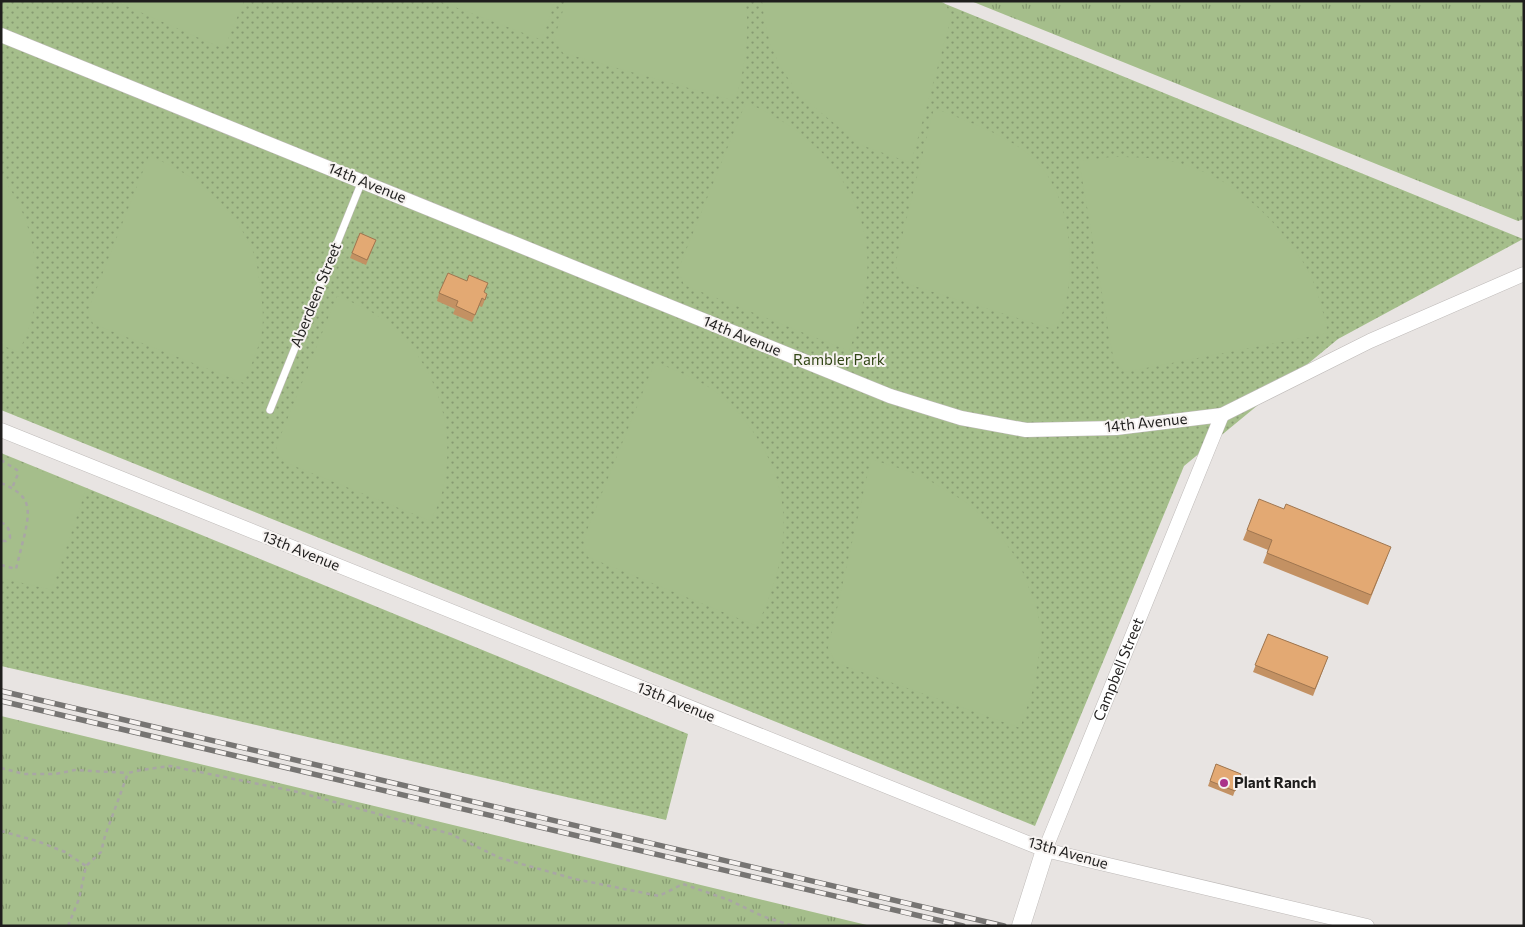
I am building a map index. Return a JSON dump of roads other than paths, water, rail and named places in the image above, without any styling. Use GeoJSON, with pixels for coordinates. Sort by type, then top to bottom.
{"type":"FeatureCollection","features":[{"type":"Feature","properties":{"kind":"street","name":"14th Avenue"},"geometry":{"type":"LineString","coordinates":[[1,35],[890,396],[961,418],[1026,430],[1116,428],[1222,415],[1370,341],[1524,274]]}},
{"type":"Feature","properties":{"kind":"street","name":"Campbell Street"},"geometry":{"type":"LineString","coordinates":[[1021,926],[1045,850],[1222,415]]}},
{"type":"Feature","properties":{"kind":"street","name":"13th Avenue"},"geometry":{"type":"LineString","coordinates":[[1,430],[1045,850],[1367,926]]}},
{"type":"Feature","properties":{"kind":"lane","name":"Aberdeen Street"},"geometry":{"type":"LineString","coordinates":[[270,410],[362,180]]}},
{"type":"Feature","properties":{"kind":"railway"},"geometry":{"type":"LineString","coordinates":[[1,691],[1004,926]]}},
{"type":"Feature","properties":{"kind":"railway"},"geometry":{"type":"LineString","coordinates":[[1,701],[963,926]]}},
{"type":"Feature","properties":{"kind":"place","name":"Plant Ranch"},"geometry":{"type":"Point","coordinates":[1224,783]}},
{"type":"Feature","properties":{"kind":"park label","name":"Rambler Park"},"geometry":{"type":"Point","coordinates":[839,360]}}]}
